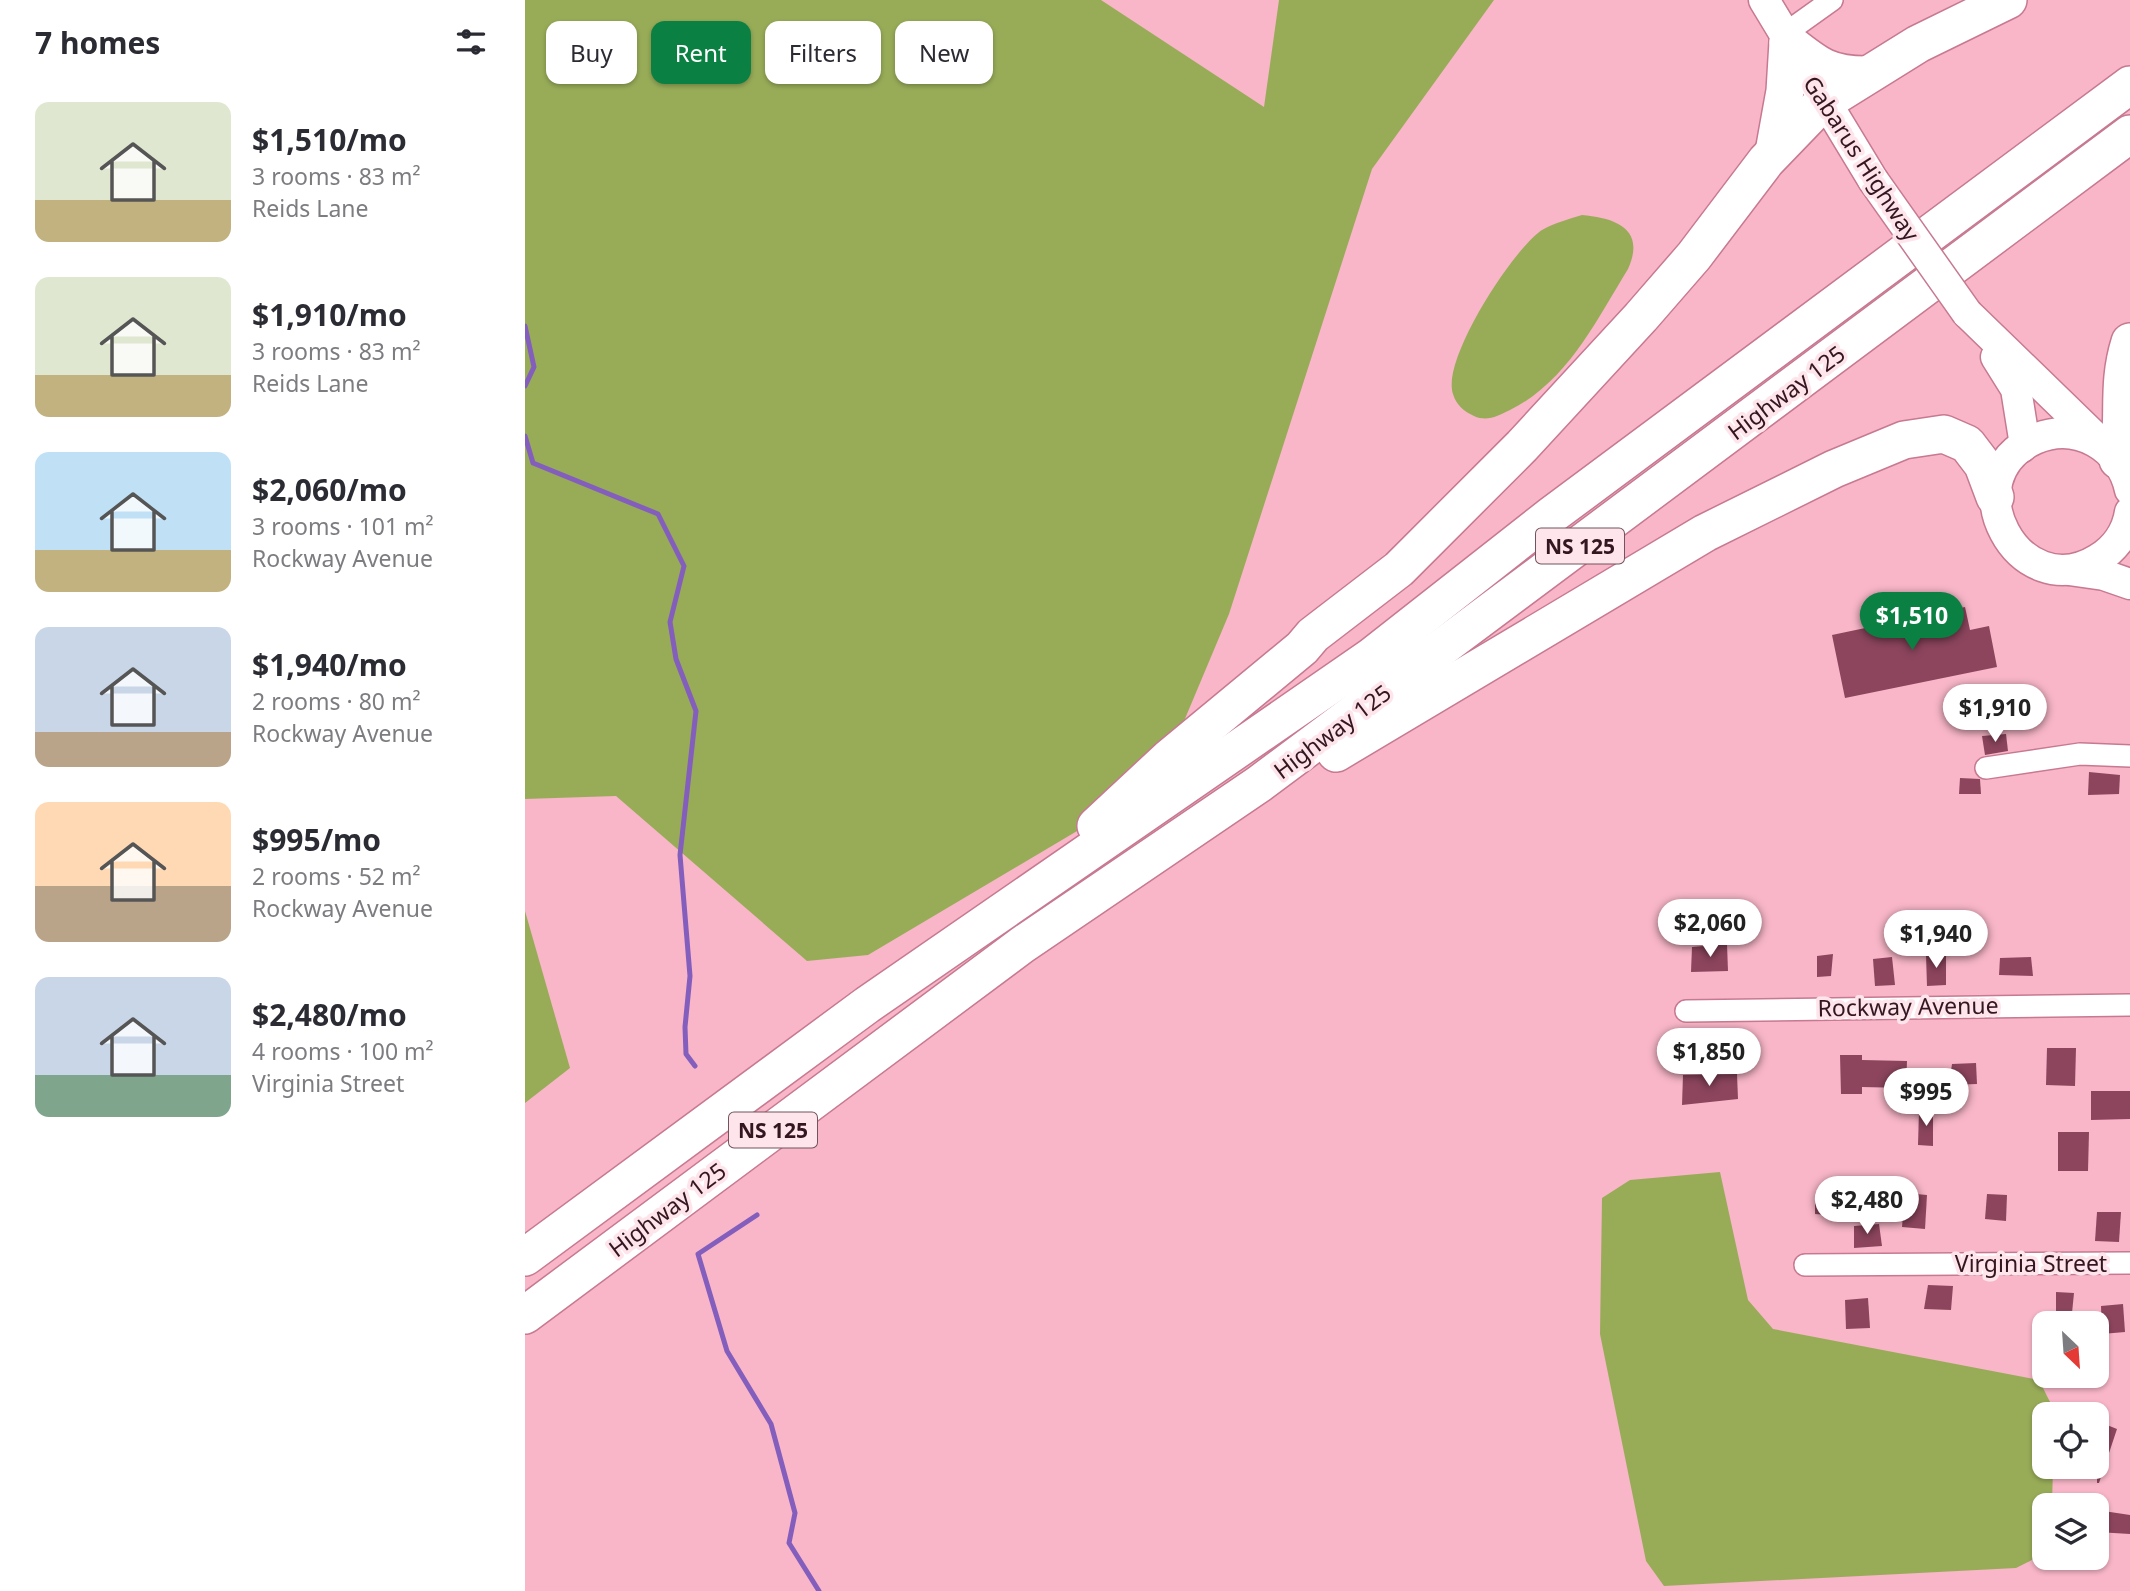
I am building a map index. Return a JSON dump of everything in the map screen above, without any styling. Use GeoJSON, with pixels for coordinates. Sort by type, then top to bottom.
{"type":"FeatureCollection","features":[{"type":"Feature","properties":{"kind":"highway"},"geometry":{"type":"LineString","coordinates":[[1002,913],[1169,758],[1302,648],[1313,635],[1399,569],[1437,533],[1641,317],[1694,256],[1774,152],[1824,102],[1951,26],[2008,0]]}},
{"type":"Feature","properties":{"kind":"highway"},"geometry":{"type":"LineString","coordinates":[[1785,38],[1822,68],[1842,75],[1866,75]]}},
{"type":"Feature","properties":{"kind":"highway"},"geometry":{"type":"LineString","coordinates":[[1774,152],[1785,90],[1785,38]]}},
{"type":"Feature","properties":{"kind":"highway","name":"Highway 125"},"geometry":{"type":"LineString","coordinates":[[525,1257],[867,1005],[1371,657],[1564,506],[2130,85]]}},
{"type":"Feature","properties":{"kind":"highway","name":"Highway 125"},"geometry":{"type":"LineString","coordinates":[[525,1315],[1022,945],[1259,784],[2130,134]]}},
{"type":"Feature","properties":{"kind":"highway"},"geometry":{"type":"LineString","coordinates":[[2122,470],[2121,377],[2130,342]]}},
{"type":"Feature","properties":{"kind":"highway"},"geometry":{"type":"LineString","coordinates":[[1022,945],[1664,556],[1751,508],[1834,469],[1904,440],[1944,434],[1972,449],[1983,465],[1995,497]]}},
{"type":"Feature","properties":{"kind":"main road","name":"Gabarus Highway"},"geometry":{"type":"LineString","coordinates":[[1763,0],[1873,180],[1967,313],[2015,390],[2024,439],[2022,447]]}},
{"type":"Feature","properties":{"kind":"main road","name":"Gabarus Highway"},"geometry":{"type":"LineString","coordinates":[[1967,313],[2122,470]]}},
{"type":"Feature","properties":{"kind":"main road"},"geometry":{"type":"LineString","coordinates":[[2122,470],[2090,438],[2067,433],[2043,436],[2022,447],[2001,474],[1995,497],[2002,531],[2016,550],[2036,563],[2104,575],[2130,584]]}},
{"type":"Feature","properties":{"kind":"main road"},"geometry":{"type":"LineString","coordinates":[[2058,569],[2093,562],[2122,543],[2130,517]]}},
{"type":"Feature","properties":{"kind":"street"},"geometry":{"type":"LineString","coordinates":[[1785,38],[1832,0]]}},
{"type":"Feature","properties":{"kind":"street"},"geometry":{"type":"LineString","coordinates":[[1986,768],[2080,754],[2130,756]]}},
{"type":"Feature","properties":{"kind":"street","name":"Rockway Avenue"},"geometry":{"type":"LineString","coordinates":[[1686,1011],[2130,1004]]}},
{"type":"Feature","properties":{"kind":"street","name":"Virginia Street"},"geometry":{"type":"LineString","coordinates":[[1805,1265],[2130,1263]]}},
{"type":"Feature","properties":{"kind":"green space"},"geometry":{"type":"Polygon","coordinates":[[[525,0],[1101,0],[1264,107],[1279,0],[1494,0],[1372,169],[1229,614],[1158,783],[868,955],[807,961],[616,796],[525,799],[525,0]]]}},
{"type":"Feature","properties":{"kind":"green space"},"geometry":{"type":"Polygon","coordinates":[[[1582,215],[1606,219],[1625,228],[1633,244],[1633,255],[1628,269],[1592,329],[1564,367],[1548,383],[1530,398],[1497,416],[1479,418],[1471,414],[1456,402],[1452,378],[1468,332],[1482,306],[1529,241],[1542,230],[1582,215]]]}},
{"type":"Feature","properties":{"kind":"green space"},"geometry":{"type":"Polygon","coordinates":[[[525,911],[570,1068],[525,1103],[525,911]]]}},
{"type":"Feature","properties":{"kind":"green space"},"geometry":{"type":"Polygon","coordinates":[[[1720,1172],[1748,1300],[1773,1329],[2032,1379],[2032,1388],[2043,1388],[2050,1402],[2032,1402],[2032,1479],[2053,1479],[2052,1493],[2032,1493],[2032,1560],[2016,1568],[1664,1586],[1646,1561],[1600,1334],[1602,1198],[1630,1180],[1720,1172]]]}},
{"type":"Feature","properties":{"kind":"building"},"geometry":{"type":"Polygon","coordinates":[[[1965,607],[1970,630],[1989,626],[1997,667],[1845,698],[1832,635],[1965,607]]]}},
{"type":"Feature","properties":{"kind":"building"},"geometry":{"type":"Polygon","coordinates":[[[2006,734],[2008,751],[1985,755],[1982,736],[2006,734]]]}},
{"type":"Feature","properties":{"kind":"building"},"geometry":{"type":"Polygon","coordinates":[[[2089,772],[2120,775],[2119,794],[2088,795],[2089,772]]]}},
{"type":"Feature","properties":{"kind":"building"},"geometry":{"type":"Polygon","coordinates":[[[1960,778],[1980,779],[1981,794],[1959,794],[1960,778]]]}},
{"type":"Feature","properties":{"kind":"building"},"geometry":{"type":"Polygon","coordinates":[[[1727,944],[1728,971],[1691,972],[1692,947],[1727,944]]]}},
{"type":"Feature","properties":{"kind":"building"},"geometry":{"type":"Polygon","coordinates":[[[1833,954],[1831,976],[1817,977],[1817,956],[1833,954]]]}},
{"type":"Feature","properties":{"kind":"building"},"geometry":{"type":"Polygon","coordinates":[[[1926,955],[1946,956],[1946,985],[1927,986],[1926,955]]]}},
{"type":"Feature","properties":{"kind":"building"},"geometry":{"type":"Polygon","coordinates":[[[1892,957],[1895,985],[1875,986],[1873,959],[1892,957]]]}},
{"type":"Feature","properties":{"kind":"building"},"geometry":{"type":"Polygon","coordinates":[[[2031,957],[2033,976],[1999,975],[2000,958],[2031,957]]]}},
{"type":"Feature","properties":{"kind":"building"},"geometry":{"type":"Polygon","coordinates":[[[2047,1048],[2076,1048],[2075,1086],[2046,1085],[2047,1048]]]}},
{"type":"Feature","properties":{"kind":"building"},"geometry":{"type":"Polygon","coordinates":[[[1840,1055],[1862,1055],[1862,1060],[1907,1061],[1906,1088],[1862,1087],[1862,1094],[1841,1094],[1840,1055]]]}},
{"type":"Feature","properties":{"kind":"building"},"geometry":{"type":"Polygon","coordinates":[[[1976,1063],[1977,1084],[1949,1085],[1952,1064],[1976,1063]]]}},
{"type":"Feature","properties":{"kind":"building"},"geometry":{"type":"Polygon","coordinates":[[[1737,1074],[1738,1099],[1682,1105],[1683,1075],[1737,1074]]]}},
{"type":"Feature","properties":{"kind":"building"},"geometry":{"type":"Polygon","coordinates":[[[2091,1091],[2130,1091],[2130,1119],[2091,1120],[2091,1091]]]}},
{"type":"Feature","properties":{"kind":"building"},"geometry":{"type":"Polygon","coordinates":[[[1933,1110],[1933,1146],[1918,1145],[1919,1111],[1933,1110]]]}},
{"type":"Feature","properties":{"kind":"building"},"geometry":{"type":"Polygon","coordinates":[[[2058,1132],[2089,1132],[2088,1171],[2058,1171],[2058,1132]]]}},
{"type":"Feature","properties":{"kind":"building"},"geometry":{"type":"Polygon","coordinates":[[[1839,1189],[1841,1216],[1815,1214],[1815,1197],[1824,1195],[1823,1190],[1839,1189]]]}},
{"type":"Feature","properties":{"kind":"building"},"geometry":{"type":"Polygon","coordinates":[[[1905,1193],[1927,1195],[1925,1229],[1902,1227],[1905,1193]]]}},
{"type":"Feature","properties":{"kind":"building"},"geometry":{"type":"Polygon","coordinates":[[[1987,1194],[2007,1195],[2006,1221],[1985,1219],[1987,1194]]]}},
{"type":"Feature","properties":{"kind":"building"},"geometry":{"type":"Polygon","coordinates":[[[2097,1212],[2121,1212],[2119,1242],[2095,1241],[2097,1212]]]}},
{"type":"Feature","properties":{"kind":"building"},"geometry":{"type":"Polygon","coordinates":[[[1879,1224],[1882,1246],[1854,1248],[1854,1226],[1879,1224]]]}},
{"type":"Feature","properties":{"kind":"building"},"geometry":{"type":"Polygon","coordinates":[[[1928,1285],[1953,1286],[1951,1310],[1924,1309],[1928,1285]]]}},
{"type":"Feature","properties":{"kind":"building"},"geometry":{"type":"Polygon","coordinates":[[[2056,1292],[2074,1293],[2072,1311],[2056,1311],[2056,1292]]]}},
{"type":"Feature","properties":{"kind":"building"},"geometry":{"type":"Polygon","coordinates":[[[1868,1298],[1870,1328],[1846,1329],[1845,1300],[1868,1298]]]}},
{"type":"Feature","properties":{"kind":"building"},"geometry":{"type":"Polygon","coordinates":[[[2123,1304],[2125,1332],[2109,1333],[2109,1311],[2101,1311],[2101,1306],[2123,1304]]]}},
{"type":"Feature","properties":{"kind":"building"},"geometry":{"type":"Polygon","coordinates":[[[2109,1426],[2117,1429],[2109,1453],[2109,1426]]]}},
{"type":"Feature","properties":{"kind":"building"},"geometry":{"type":"Polygon","coordinates":[[[2109,1512],[2130,1515],[2130,1534],[2109,1533],[2109,1512]]]}},
{"type":"Feature","properties":{"kind":"waterway"},"geometry":{"type":"LineString","coordinates":[[525,326],[534,367],[525,386]]}},
{"type":"Feature","properties":{"kind":"waterway"},"geometry":{"type":"LineString","coordinates":[[525,436],[533,463],[658,514],[684,566],[670,622],[676,659],[696,711],[680,855],[690,976],[685,1027],[686,1054],[695,1066]]}},
{"type":"Feature","properties":{"kind":"waterway"},"geometry":{"type":"LineString","coordinates":[[757,1215],[698,1254],[727,1351],[771,1424],[795,1513],[789,1543],[819,1591]]}}]}
